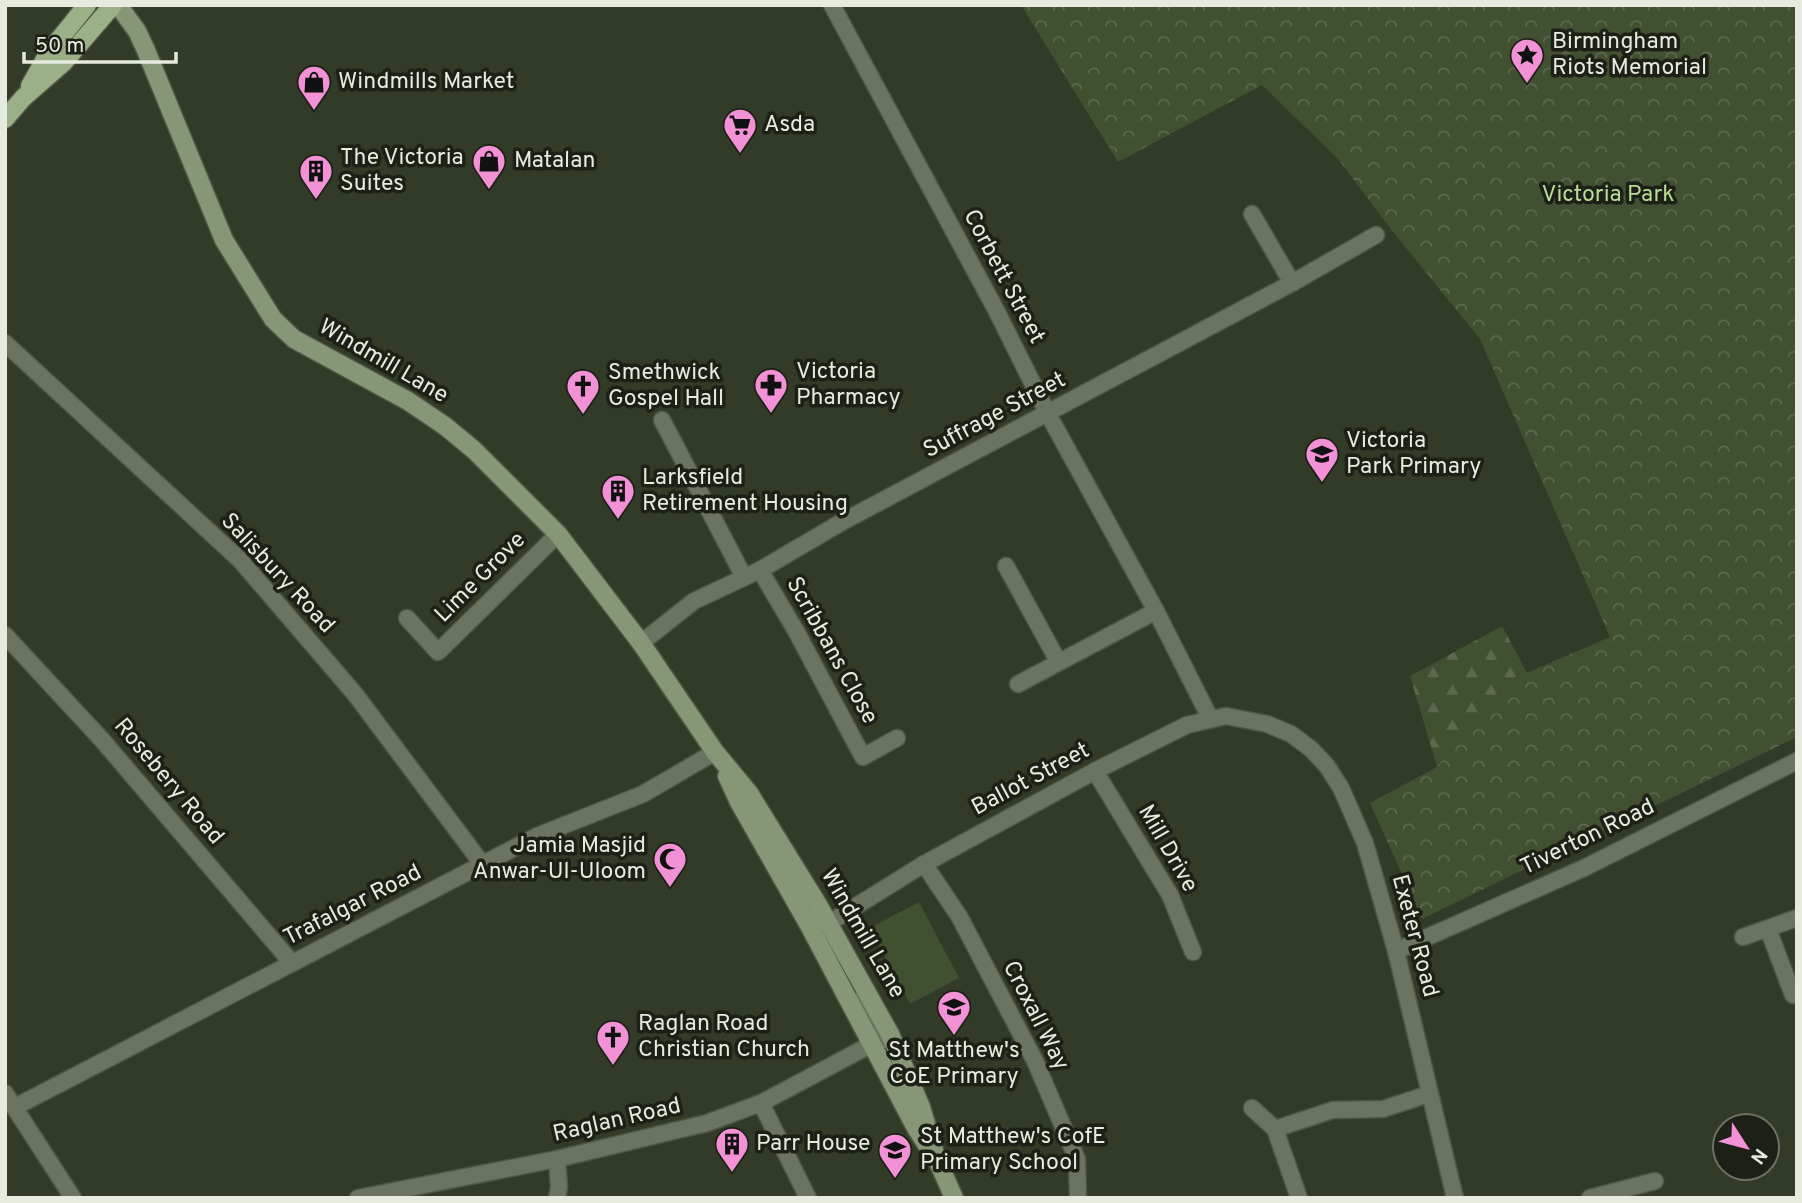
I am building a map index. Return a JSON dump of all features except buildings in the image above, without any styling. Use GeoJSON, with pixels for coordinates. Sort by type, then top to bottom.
{"type":"FeatureCollection","features":[{"type":"Feature","properties":{"kind":"main road"},"geometry":{"type":"LineString","coordinates":[[23,98],[49,52],[87,5]]}},
{"type":"Feature","properties":{"kind":"main road"},"geometry":{"type":"LineString","coordinates":[[5,119],[23,98],[63,63],[116,5]]}},
{"type":"Feature","properties":{"kind":"main road","name":"Windmill Lane"},"geometry":{"type":"LineString","coordinates":[[116,5],[137,31],[145,48],[224,240],[273,319],[294,339],[408,401],[474,450],[558,534],[641,643],[715,752],[749,793],[829,923],[891,1037],[921,1107],[936,1157],[954,1198]]}},
{"type":"Feature","properties":{"kind":"main road","name":"Windmill Lane"},"geometry":{"type":"LineString","coordinates":[[715,752],[739,802],[806,920],[916,1129],[936,1157]]}},
{"type":"Feature","properties":{"kind":"street","name":"Corbett Street"},"geometry":{"type":"LineString","coordinates":[[832,5],[995,309],[1048,414],[1156,611],[1210,718]]}},
{"type":"Feature","properties":{"kind":"street"},"geometry":{"type":"LineString","coordinates":[[1252,214],[1292,283]]}},
{"type":"Feature","properties":{"kind":"street","name":"Suffrage Street"},"geometry":{"type":"LineString","coordinates":[[641,643],[694,601],[760,570],[842,522],[1292,283],[1376,235]]}},
{"type":"Feature","properties":{"kind":"street","name":"Salisbury Road"},"geometry":{"type":"LineString","coordinates":[[5,344],[240,560],[355,694],[483,865]]}},
{"type":"Feature","properties":{"kind":"street"},"geometry":{"type":"LineString","coordinates":[[662,420],[744,577]]}},
{"type":"Feature","properties":{"kind":"street","name":"Lime Grove"},"geometry":{"type":"LineString","coordinates":[[407,618],[438,652],[558,534]]}},
{"type":"Feature","properties":{"kind":"street"},"geometry":{"type":"LineString","coordinates":[[1006,566],[1058,661]]}},
{"type":"Feature","properties":{"kind":"street","name":"Scribbans Close"},"geometry":{"type":"LineString","coordinates":[[760,570],[796,631],[863,757],[897,737]]}},
{"type":"Feature","properties":{"kind":"street"},"geometry":{"type":"LineString","coordinates":[[1018,684],[1156,611]]}},
{"type":"Feature","properties":{"kind":"street","name":"Rosebery Road"},"geometry":{"type":"LineString","coordinates":[[5,635],[103,741],[292,963]]}},
{"type":"Feature","properties":{"kind":"street","name":"Ballot Street"},"geometry":{"type":"LineString","coordinates":[[829,923],[924,864],[1095,771],[1187,725],[1226,716],[1267,724]]}},
{"type":"Feature","properties":{"kind":"street","name":"Exeter Road"},"geometry":{"type":"LineString","coordinates":[[1267,724],[1291,734],[1327,766],[1341,788],[1365,843],[1396,951],[1455,1198]]}},
{"type":"Feature","properties":{"kind":"street","name":"Trafalgar Road"},"geometry":{"type":"LineString","coordinates":[[15,1107],[543,834],[643,794],[715,752]]}},
{"type":"Feature","properties":{"kind":"street","name":"Tiverton Road"},"geometry":{"type":"LineString","coordinates":[[1396,951],[1584,868],[1797,761]]}},
{"type":"Feature","properties":{"kind":"street","name":"Mill Drive"},"geometry":{"type":"LineString","coordinates":[[1095,771],[1170,895],[1193,952]]}},
{"type":"Feature","properties":{"kind":"street","name":"Croxall Way"},"geometry":{"type":"LineString","coordinates":[[924,864],[959,916],[1034,1061],[1077,1159],[1078,1198]]}},
{"type":"Feature","properties":{"kind":"street"},"geometry":{"type":"LineString","coordinates":[[1744,937],[1797,918]]}},
{"type":"Feature","properties":{"kind":"street"},"geometry":{"type":"LineString","coordinates":[[806,920],[829,923],[824,930],[837,958],[832,970]]}},
{"type":"Feature","properties":{"kind":"street"},"geometry":{"type":"LineString","coordinates":[[1768,929],[1793,995]]}},
{"type":"Feature","properties":{"kind":"street"},"geometry":{"type":"LineString","coordinates":[[865,989],[863,1004],[880,1035],[872,1044]]}},
{"type":"Feature","properties":{"kind":"street","name":"Raglan Road"},"geometry":{"type":"LineString","coordinates":[[358,1198],[557,1159],[677,1131],[761,1103],[872,1044],[891,1037]]}},
{"type":"Feature","properties":{"kind":"street"},"geometry":{"type":"LineString","coordinates":[[5,1093],[72,1198]]}},
{"type":"Feature","properties":{"kind":"street"},"geometry":{"type":"LineString","coordinates":[[1275,1129],[1333,1110],[1383,1109],[1429,1094]]}},
{"type":"Feature","properties":{"kind":"street"},"geometry":{"type":"LineString","coordinates":[[761,1103],[808,1198]]}},
{"type":"Feature","properties":{"kind":"street"},"geometry":{"type":"LineString","coordinates":[[1252,1108],[1275,1129],[1299,1198]]}},
{"type":"Feature","properties":{"kind":"street"},"geometry":{"type":"LineString","coordinates":[[557,1159],[557,1198]]}},
{"type":"Feature","properties":{"kind":"street"},"geometry":{"type":"LineString","coordinates":[[1590,1198],[1655,1181]]}},
{"type":"Feature","properties":{"kind":"green space","name":"Victoria Park"},"geometry":{"type":"Polygon","coordinates":[[[1021,5],[1797,5],[1797,737],[1422,919],[1370,803],[1437,767],[1508,681],[1610,637],[1480,339],[1338,159],[1262,85],[1118,162],[1021,5]]]}},
{"type":"Feature","properties":{"kind":"green space"},"geometry":{"type":"Polygon","coordinates":[[[1502,626],[1527,673],[1508,681],[1437,767],[1410,676],[1502,626]]]}},
{"type":"Feature","properties":{"kind":"green space"},"geometry":{"type":"Polygon","coordinates":[[[919,902],[959,978],[910,1004],[870,928],[919,902]]]}},
{"type":"Feature","properties":{"kind":"place","name":"Birmingham Riots Memorial"},"geometry":{"type":"Point","coordinates":[1527,85]}},
{"type":"Feature","properties":{"kind":"place","name":"Windmills Market"},"geometry":{"type":"Point","coordinates":[314,112]}},
{"type":"Feature","properties":{"kind":"place","name":"Asda"},"geometry":{"type":"Point","coordinates":[740,155]}},
{"type":"Feature","properties":{"kind":"place","name":"Matalan"},"geometry":{"type":"Point","coordinates":[489,191]}},
{"type":"Feature","properties":{"kind":"place","name":"The Victoria Suites"},"geometry":{"type":"Point","coordinates":[316,201]}},
{"type":"Feature","properties":{"kind":"place","name":"Victoria Pharmacy"},"geometry":{"type":"Point","coordinates":[771,415]}},
{"type":"Feature","properties":{"kind":"place","name":"Smethwick Gospel Hall"},"geometry":{"type":"Point","coordinates":[583,416]}},
{"type":"Feature","properties":{"kind":"place","name":"Victoria Park Primary"},"geometry":{"type":"Point","coordinates":[1322,484]}},
{"type":"Feature","properties":{"kind":"place","name":"Larksfield Retirement Housing"},"geometry":{"type":"Point","coordinates":[618,521]}},
{"type":"Feature","properties":{"kind":"place","name":"Jamia Masjid Anwar-Ul-Uloom"},"geometry":{"type":"Point","coordinates":[670,889]}},
{"type":"Feature","properties":{"kind":"place","name":"St Matthew's CoE Primary"},"geometry":{"type":"Point","coordinates":[954,1037]}},
{"type":"Feature","properties":{"kind":"place","name":"Raglan Road Christian Church"},"geometry":{"type":"Point","coordinates":[613,1067]}},
{"type":"Feature","properties":{"kind":"place","name":"Parr House"},"geometry":{"type":"Point","coordinates":[732,1174]}},
{"type":"Feature","properties":{"kind":"place","name":"St Matthew's CofE Primary School"},"geometry":{"type":"Point","coordinates":[895,1180]}}]}
